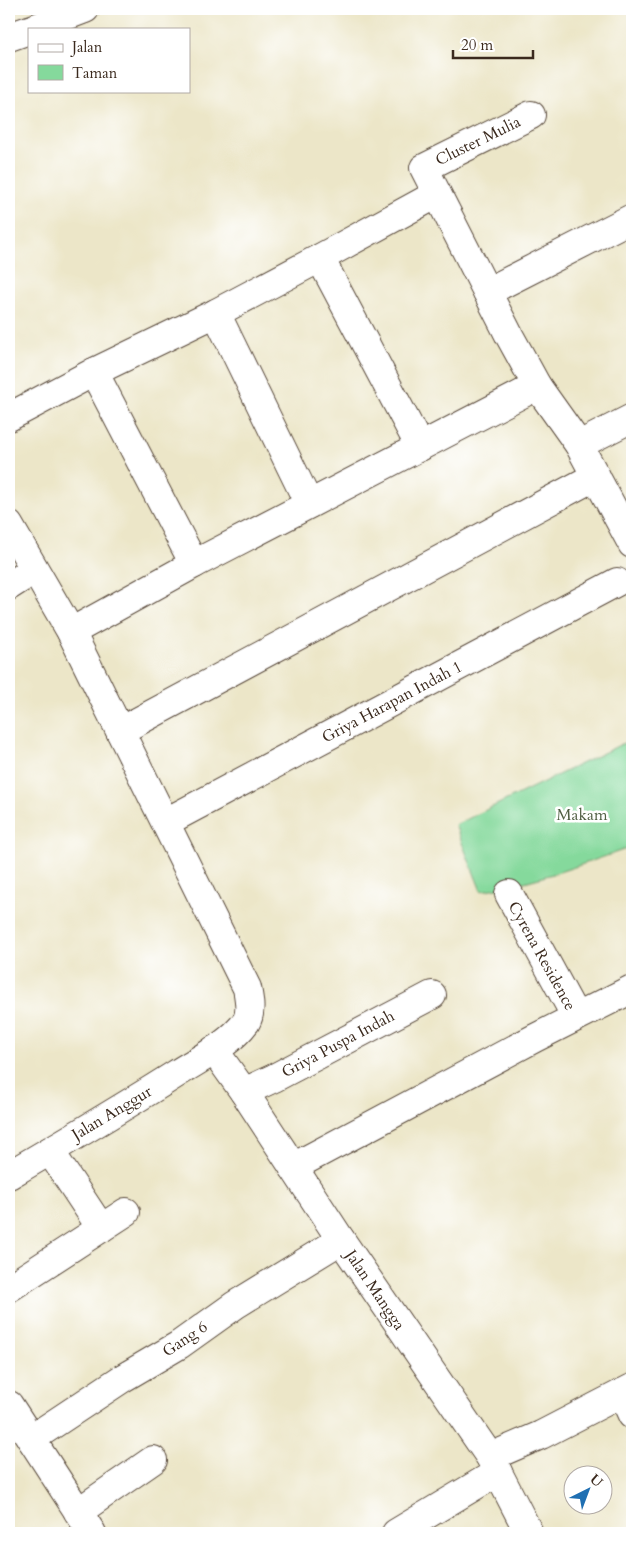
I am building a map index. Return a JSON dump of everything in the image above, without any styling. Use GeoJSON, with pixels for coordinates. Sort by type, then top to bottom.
{"type":"FeatureCollection","features":[{"type":"Feature","properties":{"kind":"street"},"geometry":{"type":"LineString","coordinates":[[32,28],[70,11]]}},
{"type":"Feature","properties":{"kind":"street"},"geometry":{"type":"LineString","coordinates":[[9,37],[28,30]]}},
{"type":"Feature","properties":{"kind":"street","name":"Cluster Mulia"},"geometry":{"type":"LineString","coordinates":[[437,194],[424,168],[532,115]]}},
{"type":"Feature","properties":{"kind":"street"},"geometry":{"type":"LineString","coordinates":[[9,417],[320,258],[437,194],[537,386],[579,445],[632,544]]}},
{"type":"Feature","properties":{"kind":"street"},"geometry":{"type":"LineString","coordinates":[[487,292],[632,218]]}},
{"type":"Feature","properties":{"kind":"street"},"geometry":{"type":"LineString","coordinates":[[320,258],[420,447]]}},
{"type":"Feature","properties":{"kind":"street"},"geometry":{"type":"LineString","coordinates":[[216,312],[309,504]]}},
{"type":"Feature","properties":{"kind":"street"},"geometry":{"type":"LineString","coordinates":[[94,372],[194,564]]}},
{"type":"Feature","properties":{"kind":"street"},"geometry":{"type":"LineString","coordinates":[[71,632],[194,564],[537,386]]}},
{"type":"Feature","properties":{"kind":"street"},"geometry":{"type":"LineString","coordinates":[[579,445],[632,418]]}},
{"type":"Feature","properties":{"kind":"street"},"geometry":{"type":"LineString","coordinates":[[120,731],[596,476]]}},
{"type":"Feature","properties":{"kind":"street","name":"Jalan Anggur"},"geometry":{"type":"LineString","coordinates":[[9,525],[71,632],[247,988],[250,1006],[247,1020],[233,1036],[214,1050],[9,1175]]}},
{"type":"Feature","properties":{"kind":"street"},"geometry":{"type":"LineString","coordinates":[[9,586],[34,570]]}},
{"type":"Feature","properties":{"kind":"street","name":"Griya Harapan Indah 1"},"geometry":{"type":"LineString","coordinates":[[166,822],[617,582]]}},
{"type":"Feature","properties":{"kind":"street","name":"Cyrena Residence"},"geometry":{"type":"LineString","coordinates":[[509,894],[576,1017]]}},
{"type":"Feature","properties":{"kind":"street"},"geometry":{"type":"LineString","coordinates":[[293,1167],[632,989]]}},
{"type":"Feature","properties":{"kind":"street","name":"Griya Puspa Indah"},"geometry":{"type":"LineString","coordinates":[[244,1092],[432,995]]}},
{"type":"Feature","properties":{"kind":"street","name":"Jalan Mangga"},"geometry":{"type":"LineString","coordinates":[[214,1050],[244,1092],[340,1240],[494,1464],[525,1532]]}},
{"type":"Feature","properties":{"kind":"street"},"geometry":{"type":"LineString","coordinates":[[50,1151],[101,1228]]}},
{"type":"Feature","properties":{"kind":"street"},"geometry":{"type":"LineString","coordinates":[[9,1288],[126,1212]]}},
{"type":"Feature","properties":{"kind":"street","name":"Gang 6"},"geometry":{"type":"LineString","coordinates":[[31,1439],[123,1378],[179,1345],[235,1305],[340,1240]]}},
{"type":"Feature","properties":{"kind":"street"},"geometry":{"type":"LineString","coordinates":[[396,1533],[494,1464],[541,1435],[629,1399]]}},
{"type":"Feature","properties":{"kind":"street"},"geometry":{"type":"LineString","coordinates":[[9,1405],[85,1522],[153,1460]]}},
{"type":"Feature","properties":{"kind":"green space","name":"Makam"},"geometry":{"type":"Polygon","coordinates":[[[632,739],[632,847],[539,878],[481,891],[455,825],[632,739]]]}}]}
